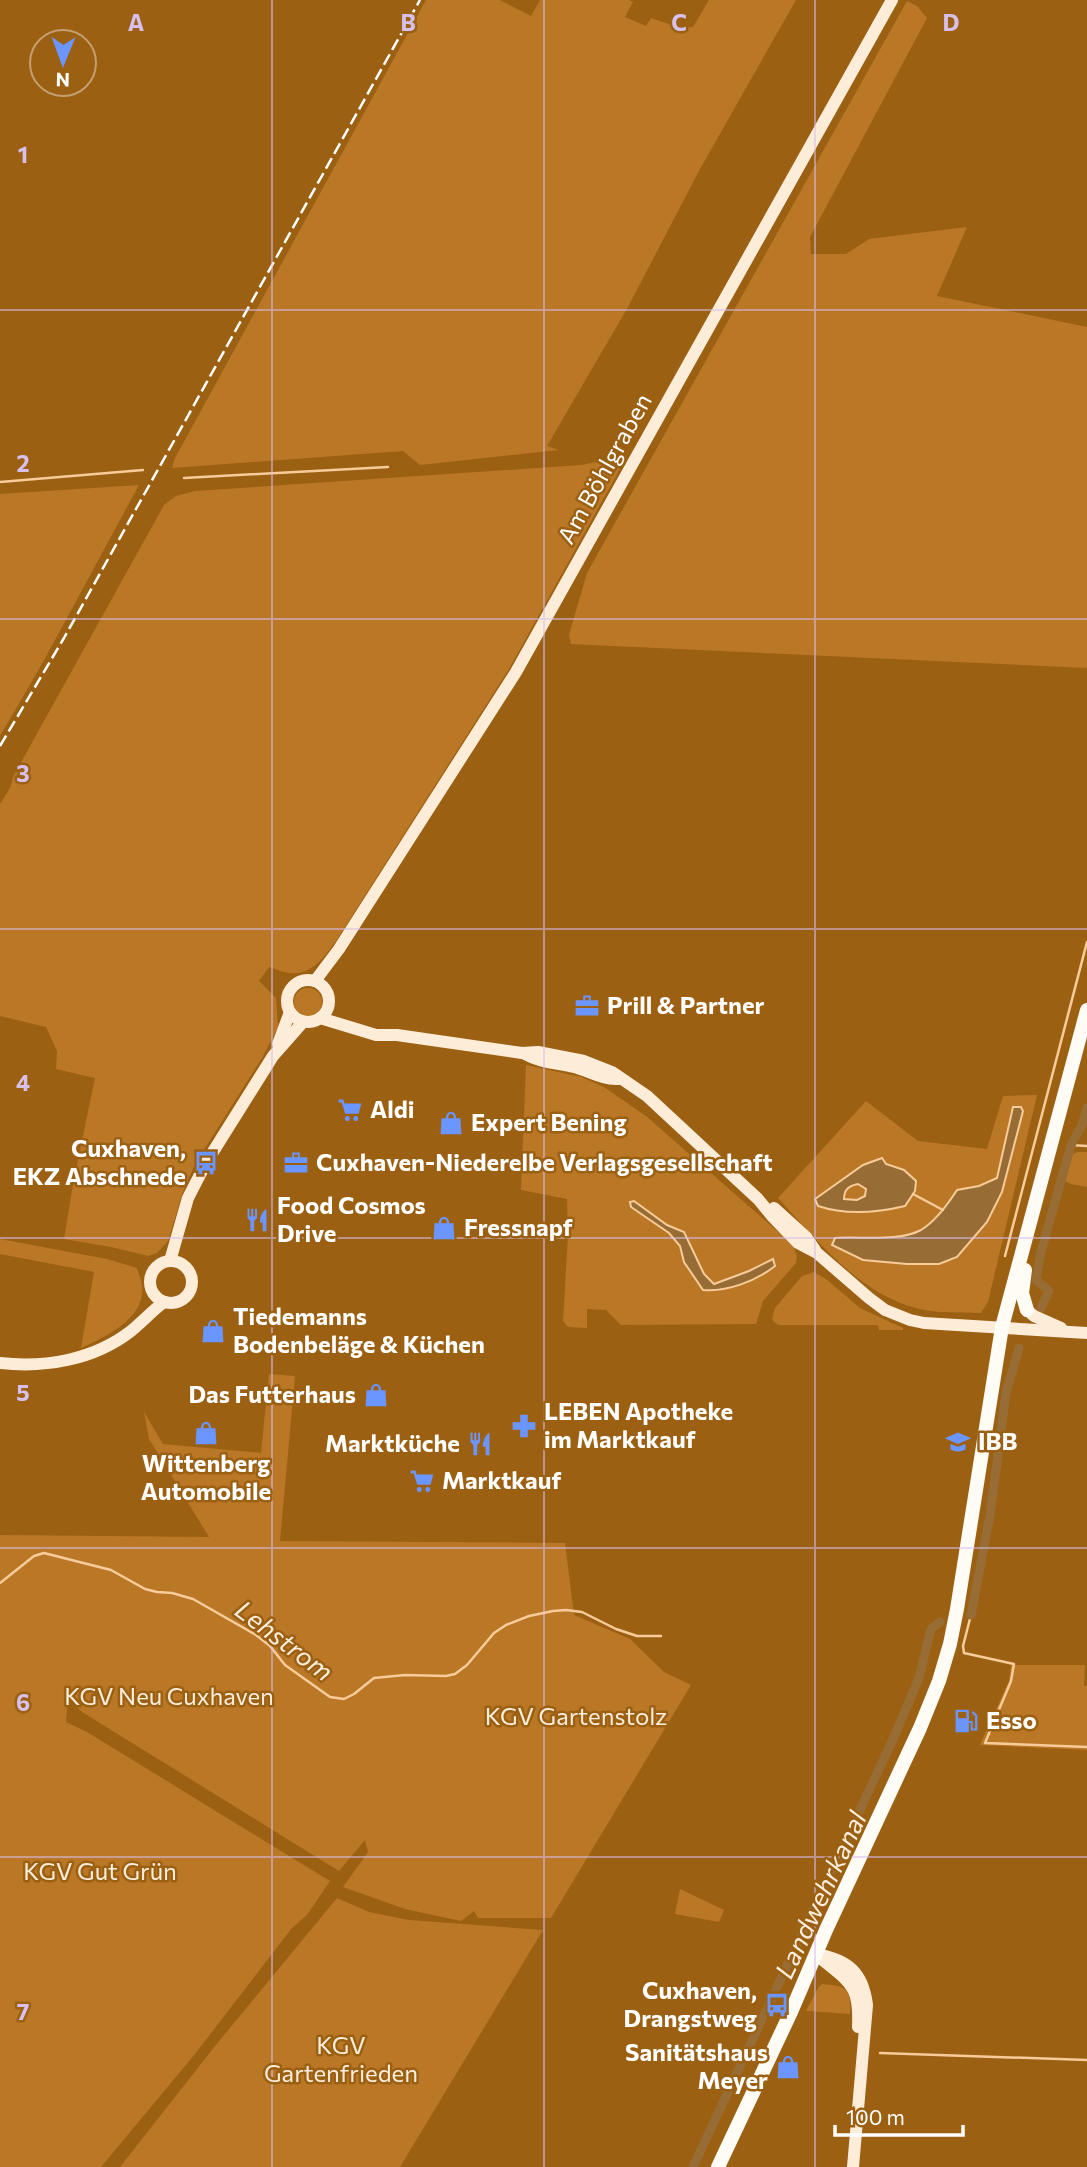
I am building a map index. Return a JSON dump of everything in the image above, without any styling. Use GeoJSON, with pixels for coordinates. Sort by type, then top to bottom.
{"type":"FeatureCollection","features":[{"type":"Feature","properties":{"kind":"main road"},"geometry":{"type":"LineString","coordinates":[[718,2167],[791,2012],[939,1681],[950,1644],[1002,1327],[1087,1010]]}},
{"type":"Feature","properties":{"kind":"main road"},"geometry":{"type":"LineString","coordinates":[[1027,1310],[1022,1293],[1031,1237],[1030,1220]]}},
{"type":"Feature","properties":{"kind":"street","name":"Am Böhlgraben"},"geometry":{"type":"LineString","coordinates":[[320,984],[333,968],[340,949],[516,672],[892,0]]}},
{"type":"Feature","properties":{"kind":"street"},"geometry":{"type":"LineString","coordinates":[[303,980],[320,984],[329,1000],[324,1013],[313,1022],[303,1022],[295,1018],[290,1012],[287,997],[290,989],[303,980]]}},
{"type":"Feature","properties":{"kind":"street"},"geometry":{"type":"LineString","coordinates":[[273,1056],[290,1012]]}},
{"type":"Feature","properties":{"kind":"street"},"geometry":{"type":"LineString","coordinates":[[324,1013],[362,1032],[522,1052],[544,1062],[573,1067],[611,1079],[621,1079],[647,1096],[758,1199],[798,1243],[817,1253],[886,1310],[910,1320],[938,1325],[1087,1333]]}},
{"type":"Feature","properties":{"kind":"street"},"geometry":{"type":"LineString","coordinates":[[170,1261],[188,1199],[206,1163],[273,1056],[303,1022]]}},
{"type":"Feature","properties":{"kind":"street"},"geometry":{"type":"LineString","coordinates":[[183,1219],[184,1266]]}},
{"type":"Feature","properties":{"kind":"street"},"geometry":{"type":"LineString","coordinates":[[0,1363],[32,1365],[59,1362],[88,1354],[114,1341],[147,1305],[158,1298],[177,1303],[188,1295],[192,1281],[184,1266],[170,1261],[159,1265],[150,1281],[158,1298]]}},
{"type":"Feature","properties":{"kind":"street"},"geometry":{"type":"LineString","coordinates":[[1027,1310],[1034,1316],[1068,1331]]}},
{"type":"Feature","properties":{"kind":"street"},"geometry":{"type":"LineString","coordinates":[[816,1954],[835,1958],[855,1972],[866,1992],[853,2167]]}},
{"type":"Feature","properties":{"kind":"green space"},"geometry":{"type":"Polygon","coordinates":[[[426,0],[500,0],[531,16],[540,0],[629,0],[633,2],[625,17],[646,26],[651,18],[681,28],[693,27],[709,0],[796,0],[700,169],[628,307],[547,446],[559,450],[420,465],[403,451],[172,468],[175,458],[426,0]]]}},
{"type":"Feature","properties":{"kind":"green space"},"geometry":{"type":"Polygon","coordinates":[[[907,1],[917,6],[927,18],[810,237],[811,254],[846,254],[869,239],[967,227],[937,296],[1087,327],[1087,668],[571,644],[569,635],[587,573],[907,1]]]}},
{"type":"Feature","properties":{"kind":"green space"},"geometry":{"type":"Polygon","coordinates":[[[617,458],[625,460],[509,669],[338,938],[319,962],[306,971],[288,973],[269,967],[259,981],[276,998],[278,1027],[262,1058],[195,1164],[168,1241],[157,1253],[148,1256],[64,1239],[95,1078],[56,1069],[57,1051],[46,1027],[0,1016],[0,804],[164,505],[176,496],[195,491],[581,465],[617,458]]]}},
{"type":"Feature","properties":{"kind":"green space"},"geometry":{"type":"Polygon","coordinates":[[[139,485],[42,664],[0,736],[0,494],[139,485]]]}},
{"type":"Feature","properties":{"kind":"green space"},"geometry":{"type":"Polygon","coordinates":[[[308,988],[318,992],[322,1002],[318,1012],[308,1016],[298,1012],[294,1002],[298,992],[308,988]]]}},
{"type":"Feature","properties":{"kind":"green space"},"geometry":{"type":"Polygon","coordinates":[[[526,1065],[581,1077],[604,1087],[646,1116],[793,1245],[797,1256],[796,1263],[763,1301],[756,1324],[621,1325],[606,1310],[587,1309],[587,1328],[568,1327],[563,1321],[568,1236],[567,1199],[521,1190],[526,1065]]]}},
{"type":"Feature","properties":{"kind":"green space"},"geometry":{"type":"Polygon","coordinates":[[[1037,1095],[988,1302],[981,1313],[924,1310],[895,1301],[875,1290],[840,1263],[778,1198],[866,1101],[918,1141],[987,1149],[1003,1096],[1037,1095]],[[1013,1107],[997,1178],[979,1186],[957,1190],[937,1217],[921,1230],[902,1236],[835,1238],[840,1250],[987,1222],[1021,1107],[1013,1107]]]}},
{"type":"Feature","properties":{"kind":"green space"},"geometry":{"type":"Polygon","coordinates":[[[1087,1152],[1087,1187],[1065,1181],[1072,1154],[1087,1152]]]}},
{"type":"Feature","properties":{"kind":"green space"},"geometry":{"type":"Polygon","coordinates":[[[0,1239],[107,1259],[137,1268],[142,1288],[139,1305],[118,1328],[81,1348],[94,1272],[0,1254],[0,1239]]]}},
{"type":"Feature","properties":{"kind":"green space"},"geometry":{"type":"Polygon","coordinates":[[[814,1272],[860,1308],[903,1330],[879,1330],[878,1325],[779,1325],[774,1322],[772,1319],[775,1308],[802,1276],[814,1272]]]}},
{"type":"Feature","properties":{"kind":"green space"},"geometry":{"type":"Polygon","coordinates":[[[269,1374],[295,1376],[280,1541],[565,1543],[574,1615],[630,1639],[664,1672],[691,1685],[551,1918],[478,1918],[474,1911],[461,1921],[405,1909],[343,1887],[368,1852],[365,1840],[339,1871],[82,1712],[68,1698],[66,1722],[87,1732],[330,1881],[307,1915],[292,1928],[195,2054],[101,2167],[0,2167],[0,1535],[209,1537],[149,1439],[144,1412],[163,1444],[261,1453],[269,1374]]]}},
{"type":"Feature","properties":{"kind":"green space"},"geometry":{"type":"Polygon","coordinates":[[[1011,1665],[1085,1665],[1087,1750],[980,1745],[1009,1681],[1011,1665]]]}},
{"type":"Feature","properties":{"kind":"green space"},"geometry":{"type":"Polygon","coordinates":[[[680,1889],[724,1910],[719,1922],[675,1914],[680,1889]]]}},
{"type":"Feature","properties":{"kind":"green space","name":"KGV Gartenfrieden"},"geometry":{"type":"Polygon","coordinates":[[[337,1898],[369,1912],[409,1920],[543,1930],[400,2167],[120,2167],[215,2046],[337,1898]]]}},
{"type":"Feature","properties":{"kind":"green space"},"geometry":{"type":"Polygon","coordinates":[[[822,1984],[846,1990],[850,1999],[850,2014],[806,2011],[822,1984]]]}},
{"type":"Feature","properties":{"kind":"shaded area"},"geometry":{"type":"Polygon","coordinates":[[[1013,1107],[1021,1107],[1023,1111],[1002,1192],[987,1222],[957,1257],[939,1264],[863,1260],[832,1245],[835,1238],[912,1234],[932,1222],[957,1190],[979,1186],[997,1178],[1013,1107]]]}},
{"type":"Feature","properties":{"kind":"shaded area"},"geometry":{"type":"Polygon","coordinates":[[[882,1158],[886,1164],[904,1170],[916,1181],[915,1191],[905,1206],[861,1212],[818,1206],[815,1199],[863,1165],[882,1158]],[[858,1184],[852,1186],[846,1190],[844,1199],[857,1200],[865,1196],[866,1189],[858,1184]]]}},
{"type":"Feature","properties":{"kind":"shaded area"},"geometry":{"type":"Polygon","coordinates":[[[634,1201],[667,1225],[684,1232],[704,1274],[714,1284],[773,1259],[775,1266],[741,1284],[703,1290],[684,1262],[680,1246],[669,1233],[631,1207],[630,1202],[634,1201]]]}},
{"type":"Feature","properties":{"kind":"waterway"},"geometry":{"type":"LineString","coordinates":[[184,478],[388,467]]}},
{"type":"Feature","properties":{"kind":"waterway"},"geometry":{"type":"LineString","coordinates":[[0,482],[143,470]]}},
{"type":"Feature","properties":{"kind":"waterway"},"geometry":{"type":"LineString","coordinates":[[1005,1256],[1087,942]]}},
{"type":"Feature","properties":{"kind":"waterway","name":"Landwehrkanal"},"geometry":{"type":"LineString","coordinates":[[1041,1308],[1049,1291],[1036,1280],[1041,1252],[1071,1145],[1082,1125],[1087,1108]]}},
{"type":"Feature","properties":{"kind":"waterway"},"geometry":{"type":"LineString","coordinates":[[1071,1145],[1087,1146]]}},
{"type":"Feature","properties":{"kind":"waterway"},"geometry":{"type":"LineString","coordinates":[[913,1194],[943,1210]]}},
{"type":"Feature","properties":{"kind":"waterway","name":"Landwehrkanal"},"geometry":{"type":"LineString","coordinates":[[971,1615],[990,1515],[1006,1393],[1019,1348]]}},
{"type":"Feature","properties":{"kind":"waterway","name":"Lehstrom"},"geometry":{"type":"LineString","coordinates":[[0,1583],[34,1556],[44,1553],[111,1570],[145,1589],[193,1599],[256,1635],[270,1646],[285,1665],[330,1697],[344,1699],[374,1678],[455,1674],[467,1665],[494,1633],[506,1625],[553,1611],[582,1612],[637,1636],[661,1636]]}},
{"type":"Feature","properties":{"kind":"waterway"},"geometry":{"type":"LineString","coordinates":[[971,1615],[963,1646],[964,1653],[1014,1664],[1011,1681],[985,1743],[1087,1747]]}},
{"type":"Feature","properties":{"kind":"waterway","name":"Landwehrkanal"},"geometry":{"type":"LineString","coordinates":[[693,2167],[894,1737],[919,1678],[931,1629],[940,1622]]}},
{"type":"Feature","properties":{"kind":"waterway"},"geometry":{"type":"LineString","coordinates":[[880,2053],[1087,2060]]}},
{"type":"Feature","properties":{"kind":"railway"},"geometry":{"type":"LineString","coordinates":[[0,746],[64,638],[420,0]]}},
{"type":"Feature","properties":{"kind":"place","name":"Prill & Partner"},"geometry":{"type":"Point","coordinates":[587,1006]}},
{"type":"Feature","properties":{"kind":"place","name":"Aldi"},"geometry":{"type":"Point","coordinates":[350,1110]}},
{"type":"Feature","properties":{"kind":"place","name":"Expert Bening"},"geometry":{"type":"Point","coordinates":[451,1123]}},
{"type":"Feature","properties":{"kind":"place","name":"Cuxhaven, EKZ Abschnede"},"geometry":{"type":"Point","coordinates":[206,1163]}},
{"type":"Feature","properties":{"kind":"place","name":"Cuxhaven-Niederelbe Verlagsgesellschaft"},"geometry":{"type":"Point","coordinates":[296,1163]}},
{"type":"Feature","properties":{"kind":"place","name":"Food Cosmos Drive"},"geometry":{"type":"Point","coordinates":[257,1220]}},
{"type":"Feature","properties":{"kind":"place","name":"Fressnapf"},"geometry":{"type":"Point","coordinates":[444,1228]}},
{"type":"Feature","properties":{"kind":"place","name":"Tiedemanns Bodenbeläge & Küchen"},"geometry":{"type":"Point","coordinates":[213,1331]}},
{"type":"Feature","properties":{"kind":"place","name":"Das Futterhaus"},"geometry":{"type":"Point","coordinates":[376,1395]}},
{"type":"Feature","properties":{"kind":"place","name":"LEBEN Apotheke im Marktkauf"},"geometry":{"type":"Point","coordinates":[524,1426]}},
{"type":"Feature","properties":{"kind":"place","name":"Wittenberg Automobile"},"geometry":{"type":"Point","coordinates":[206,1433]}},
{"type":"Feature","properties":{"kind":"place","name":"IBB"},"geometry":{"type":"Point","coordinates":[958,1442]}},
{"type":"Feature","properties":{"kind":"place","name":"Marktküche"},"geometry":{"type":"Point","coordinates":[480,1444]}},
{"type":"Feature","properties":{"kind":"place","name":"Marktkauf"},"geometry":{"type":"Point","coordinates":[422,1481]}},
{"type":"Feature","properties":{"kind":"place","name":"Esso"},"geometry":{"type":"Point","coordinates":[966,1721]}},
{"type":"Feature","properties":{"kind":"place","name":"Cuxhaven, Drangstweg"},"geometry":{"type":"Point","coordinates":[777,2005]}},
{"type":"Feature","properties":{"kind":"place","name":"Sanitätshaus Meyer"},"geometry":{"type":"Point","coordinates":[788,2067]}},
{"type":"Feature","properties":{"kind":"park label","name":"KGV Neu Cuxhaven"},"geometry":{"type":"Point","coordinates":[169,1697]}},
{"type":"Feature","properties":{"kind":"park label","name":"KGV Gartenstolz"},"geometry":{"type":"Point","coordinates":[576,1717]}},
{"type":"Feature","properties":{"kind":"park label","name":"KGV Gut Grün"},"geometry":{"type":"Point","coordinates":[100,1872]}}]}
